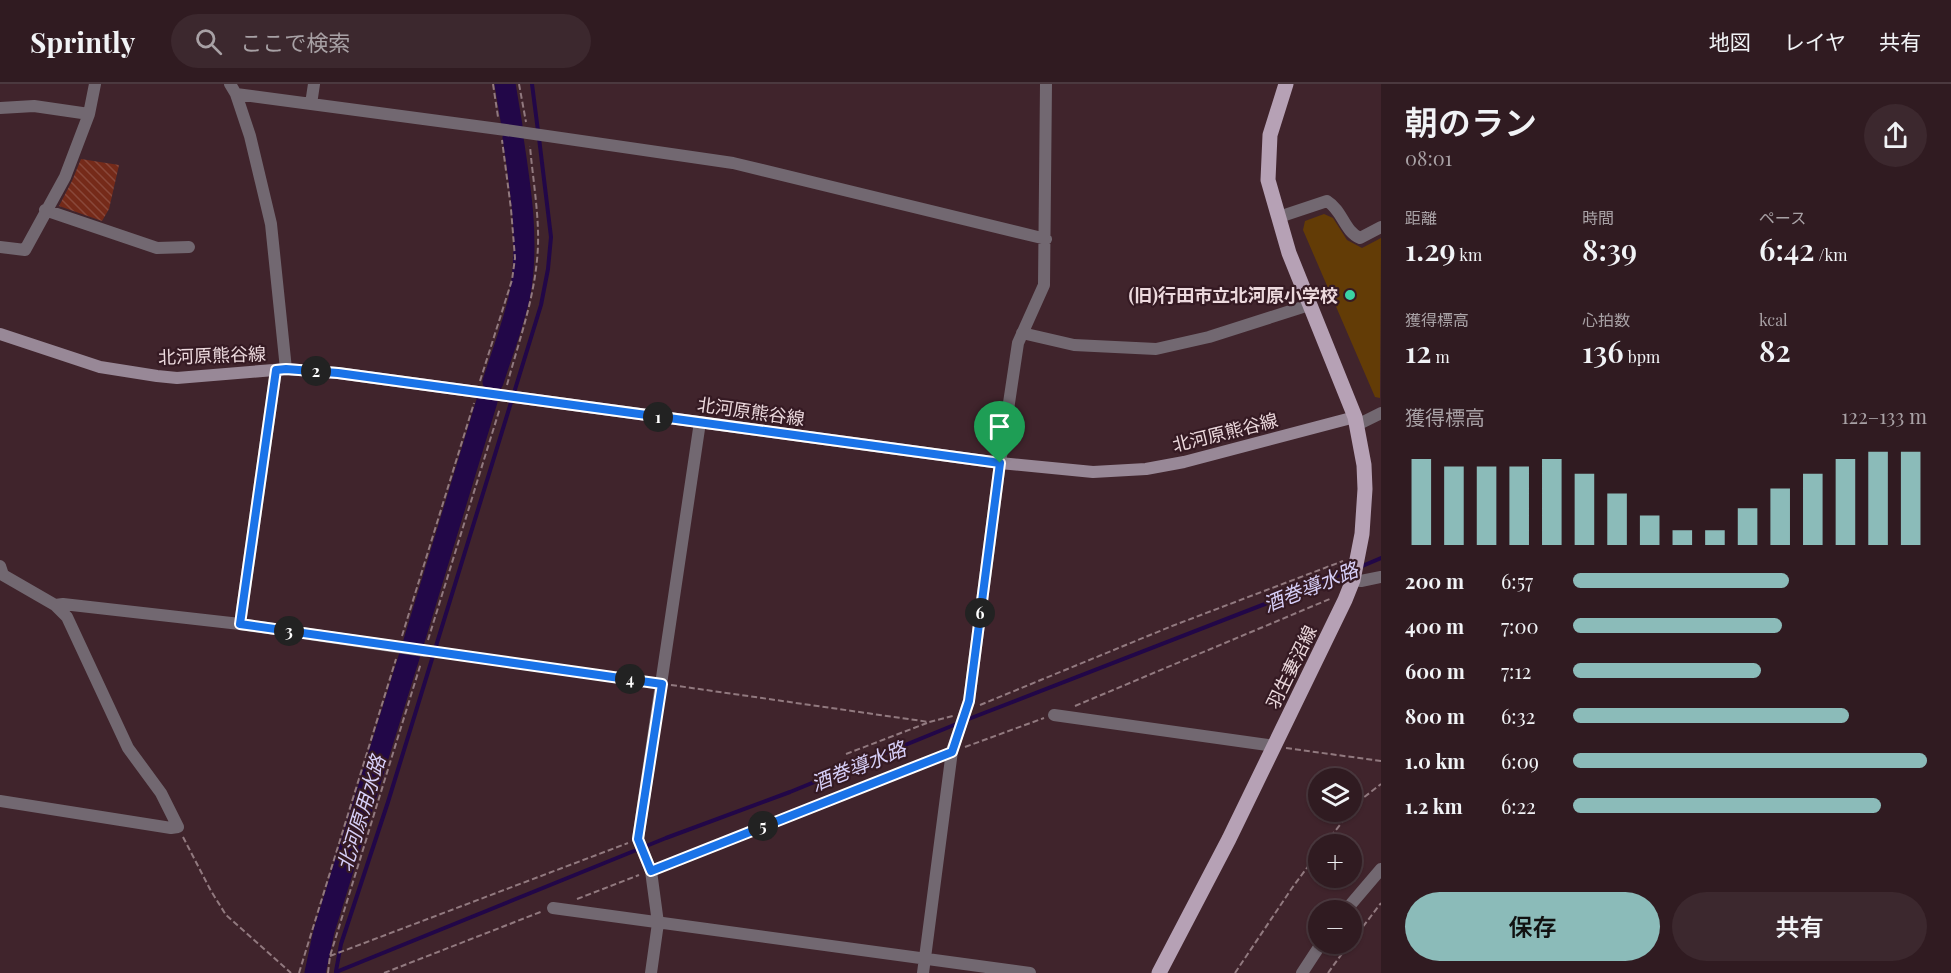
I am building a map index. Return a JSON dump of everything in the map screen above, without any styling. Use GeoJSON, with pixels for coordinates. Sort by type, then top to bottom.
{"type":"FeatureCollection","features":[{"type":"Feature","properties":{"kind":"main road","name":"羽生妻沼線"},"geometry":{"type":"LineString","coordinates":[[1159,973],[1200,897],[1345,600],[1356,567],[1362,534],[1364,465],[1356,421],[1288,253],[1268,180],[1267,158],[1270,135],[1286,84]]}},
{"type":"Feature","properties":{"kind":"main road","name":"北河原熊谷線"},"geometry":{"type":"LineString","coordinates":[[0,334],[100,367],[157,376],[177,378],[281,370],[338,373],[1000,463],[1093,472],[1146,469],[1184,462],[1356,421]]}},
{"type":"Feature","properties":{"kind":"street"},"geometry":{"type":"LineString","coordinates":[[0,247],[25,250],[65,177],[88,114],[95,84]]}},
{"type":"Feature","properties":{"kind":"street"},"geometry":{"type":"LineString","coordinates":[[311,104],[314,84]]}},
{"type":"Feature","properties":{"kind":"street"},"geometry":{"type":"LineString","coordinates":[[923,973],[952,752],[965,713],[1018,343],[1044,285],[1046,84]]}},
{"type":"Feature","properties":{"kind":"street"},"geometry":{"type":"LineString","coordinates":[[233,89],[311,104],[733,163],[1046,239]]}},
{"type":"Feature","properties":{"kind":"street"},"geometry":{"type":"LineString","coordinates":[[233,89],[250,136],[271,224],[281,370],[240,624]]}},
{"type":"Feature","properties":{"kind":"street"},"geometry":{"type":"LineString","coordinates":[[0,108],[34,106],[88,114]]}},
{"type":"Feature","properties":{"kind":"street"},"geometry":{"type":"LineString","coordinates":[[1279,217],[1327,201],[1336,206],[1353,235],[1360,238],[1381,227]]}},
{"type":"Feature","properties":{"kind":"street"},"geometry":{"type":"LineString","coordinates":[[45,210],[157,248],[189,247]]}},
{"type":"Feature","properties":{"kind":"street"},"geometry":{"type":"LineString","coordinates":[[1022,333],[1074,345],[1156,349],[1209,337],[1309,305]]}},
{"type":"Feature","properties":{"kind":"street"},"geometry":{"type":"LineString","coordinates":[[1356,421],[1381,413]]}},
{"type":"Feature","properties":{"kind":"street"},"geometry":{"type":"LineString","coordinates":[[651,973],[658,923],[651,871],[638,839],[700,422]]}},
{"type":"Feature","properties":{"kind":"street"},"geometry":{"type":"LineString","coordinates":[[0,566],[3,575],[55,605],[67,617],[128,748],[161,793],[178,827],[171,828],[0,801]]}},
{"type":"Feature","properties":{"kind":"street"},"geometry":{"type":"LineString","coordinates":[[1356,567],[1361,581],[1381,576]]}},
{"type":"Feature","properties":{"kind":"street"},"geometry":{"type":"LineString","coordinates":[[55,605],[63,604],[240,624],[424,651]]}},
{"type":"Feature","properties":{"kind":"street"},"geometry":{"type":"LineString","coordinates":[[1054,715],[1275,746]]}},
{"type":"Feature","properties":{"kind":"street"},"geometry":{"type":"LineString","coordinates":[[1355,900],[1381,869]]}},
{"type":"Feature","properties":{"kind":"street"},"geometry":{"type":"LineString","coordinates":[[553,908],[1030,973]]}},
{"type":"Feature","properties":{"kind":"street"},"geometry":{"type":"LineString","coordinates":[[1302,973],[1314,954]]}},
{"type":"Feature","properties":{"kind":"path"},"geometry":{"type":"LineString","coordinates":[[299,973],[512,280],[515,258],[511,209],[503,130],[493,84]]}},
{"type":"Feature","properties":{"kind":"path"},"geometry":{"type":"LineString","coordinates":[[328,973],[330,956],[503,396],[532,291],[538,237],[519,84]]}},
{"type":"Feature","properties":{"kind":"path"},"geometry":{"type":"LineString","coordinates":[[846,754],[929,722],[965,713],[1172,626],[1356,567]]}},
{"type":"Feature","properties":{"kind":"path"},"geometry":{"type":"LineString","coordinates":[[1075,706],[1322,601],[1335,597],[1345,600]]}},
{"type":"Feature","properties":{"kind":"path"},"geometry":{"type":"LineString","coordinates":[[424,651],[929,722]]}},
{"type":"Feature","properties":{"kind":"path"},"geometry":{"type":"LineString","coordinates":[[574,899],[651,871],[952,752],[1054,715]]}},
{"type":"Feature","properties":{"kind":"path"},"geometry":{"type":"LineString","coordinates":[[1275,746],[1381,761]]}},
{"type":"Feature","properties":{"kind":"path"},"geometry":{"type":"LineString","coordinates":[[1362,801],[1381,784]]}},
{"type":"Feature","properties":{"kind":"path"},"geometry":{"type":"LineString","coordinates":[[1333,834],[1342,822]]}},
{"type":"Feature","properties":{"kind":"path"},"geometry":{"type":"LineString","coordinates":[[178,827],[226,915],[291,973]]}},
{"type":"Feature","properties":{"kind":"path"},"geometry":{"type":"LineString","coordinates":[[330,956],[638,839]]}},
{"type":"Feature","properties":{"kind":"path"},"geometry":{"type":"LineString","coordinates":[[1235,973],[1308,866]]}},
{"type":"Feature","properties":{"kind":"path"},"geometry":{"type":"LineString","coordinates":[[1362,927],[1381,903]]}},
{"type":"Feature","properties":{"kind":"path"},"geometry":{"type":"LineString","coordinates":[[384,973],[553,908]]}},
{"type":"Feature","properties":{"kind":"path"},"geometry":{"type":"LineString","coordinates":[[1328,973],[1341,954]]}},
{"type":"Feature","properties":{"kind":"shaded area","name":"(旧)行田市立北河原小学校"},"geometry":{"type":"Polygon","coordinates":[[[1324,214],[1333,218],[1347,240],[1362,248],[1381,238],[1380,398],[1375,397],[1303,230],[1305,221],[1324,214]]]}},
{"type":"Feature","properties":{"kind":"building"},"geometry":{"type":"Polygon","coordinates":[[[81,159],[119,165],[109,209],[102,221],[59,206],[81,159]]]}},
{"type":"Feature","properties":{"kind":"waterway","name":"北河原用水路"},"geometry":{"type":"LineString","coordinates":[[505,84],[512,126]]}},
{"type":"Feature","properties":{"kind":"waterway"},"geometry":{"type":"LineString","coordinates":[[532,84],[538,131]]}},
{"type":"Feature","properties":{"kind":"waterway","name":"北河原用水路"},"geometry":{"type":"LineString","coordinates":[[493,382],[515,316],[523,274],[523,216],[513,138]]}},
{"type":"Feature","properties":{"kind":"waterway"},"geometry":{"type":"LineString","coordinates":[[336,971],[341,944],[388,802],[541,305],[551,237],[539,138]]}},
{"type":"Feature","properties":{"kind":"waterway","name":"北河原用水路"},"geometry":{"type":"LineString","coordinates":[[414,641],[487,401]]}},
{"type":"Feature","properties":{"kind":"waterway","name":"酒巻導水路"},"geometry":{"type":"LineString","coordinates":[[1360,567],[1381,558]]}},
{"type":"Feature","properties":{"kind":"waterway","name":"酒巻導水路"},"geometry":{"type":"LineString","coordinates":[[966,720],[1350,571]]}},
{"type":"Feature","properties":{"kind":"waterway","name":"北河原用水路"},"geometry":{"type":"LineString","coordinates":[[315,973],[324,931],[410,654]]}},
{"type":"Feature","properties":{"kind":"waterway","name":"酒巻導水路"},"geometry":{"type":"LineString","coordinates":[[336,972],[666,838],[790,792],[959,723]]}},
{"type":"Feature","properties":{"kind":"place","name":"(旧)行田市立北河原小学校"},"geometry":{"type":"Point","coordinates":[1350,295]}},
{"type":"Feature","properties":{"kind":"route"},"geometry":{"type":"LineString","coordinates":[[276,370],[338,373],[1000,463],[969,701],[952,752],[651,871],[638,839],[662,684],[240,624],[276,370]]}}]}
